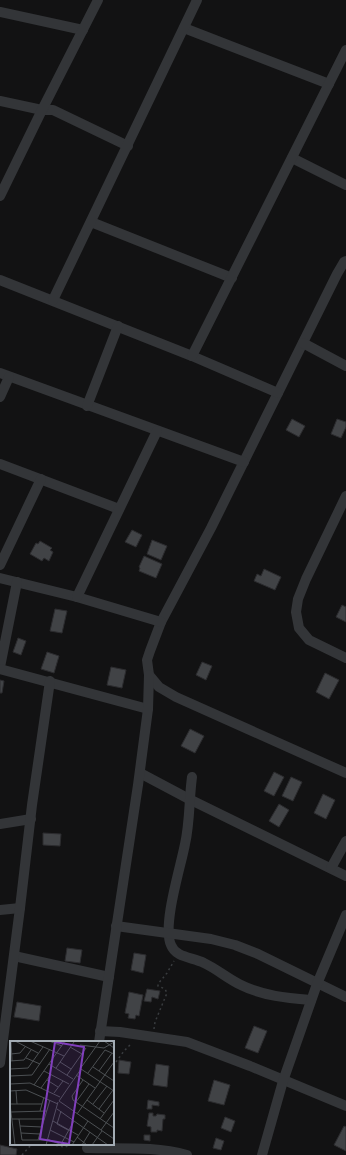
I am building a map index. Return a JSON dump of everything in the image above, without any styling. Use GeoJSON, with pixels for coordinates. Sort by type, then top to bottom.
{"type":"FeatureCollection","features":[{"type":"Feature","properties":{"kind":"street"},"geometry":{"type":"LineString","coordinates":[[0,196],[98,0]]}},
{"type":"Feature","properties":{"kind":"street"},"geometry":{"type":"LineString","coordinates":[[53,300],[197,0]]}},
{"type":"Feature","properties":{"kind":"street"},"geometry":{"type":"LineString","coordinates":[[0,12],[83,30]]}},
{"type":"Feature","properties":{"kind":"street"},"geometry":{"type":"LineString","coordinates":[[184,28],[329,84]]}},
{"type":"Feature","properties":{"kind":"street"},"geometry":{"type":"LineString","coordinates":[[192,356],[346,50]]}},
{"type":"Feature","properties":{"kind":"street"},"geometry":{"type":"LineString","coordinates":[[0,101],[42,110],[53,110],[128,146]]}},
{"type":"Feature","properties":{"kind":"street"},"geometry":{"type":"LineString","coordinates":[[292,158],[346,185]]}},
{"type":"Feature","properties":{"kind":"street"},"geometry":{"type":"LineString","coordinates":[[91,222],[232,278]]}},
{"type":"Feature","properties":{"kind":"street"},"geometry":{"type":"LineString","coordinates":[[99,1041],[140,773],[148,709],[148,660],[150,651],[160,622],[244,462],[345,260]]}},
{"type":"Feature","properties":{"kind":"street"},"geometry":{"type":"LineString","coordinates":[[0,280],[192,356],[278,393]]}},
{"type":"Feature","properties":{"kind":"street"},"geometry":{"type":"LineString","coordinates":[[88,406],[118,326]]}},
{"type":"Feature","properties":{"kind":"street"},"geometry":{"type":"LineString","coordinates":[[303,344],[346,366]]}},
{"type":"Feature","properties":{"kind":"street"},"geometry":{"type":"LineString","coordinates":[[0,397],[5,375],[244,462]]}},
{"type":"Feature","properties":{"kind":"street"},"geometry":{"type":"LineString","coordinates":[[77,597],[157,431]]}},
{"type":"Feature","properties":{"kind":"street"},"geometry":{"type":"LineString","coordinates":[[0,464],[119,509]]}},
{"type":"Feature","properties":{"kind":"street"},"geometry":{"type":"LineString","coordinates":[[0,565],[41,479]]}},
{"type":"Feature","properties":{"kind":"street"},"geometry":{"type":"LineString","coordinates":[[346,496],[306,579],[298,599],[296,612],[299,628],[309,640],[346,658]]}},
{"type":"Feature","properties":{"kind":"street"},"geometry":{"type":"LineString","coordinates":[[0,578],[77,597],[160,622]]}},
{"type":"Feature","properties":{"kind":"street"},"geometry":{"type":"LineString","coordinates":[[17,582],[0,668],[148,709]]}},
{"type":"Feature","properties":{"kind":"street"},"geometry":{"type":"LineString","coordinates":[[149,675],[159,687],[176,697],[346,773]]}},
{"type":"Feature","properties":{"kind":"street"},"geometry":{"type":"LineString","coordinates":[[0,1064],[4,1005],[14,956],[50,681]]}},
{"type":"Feature","properties":{"kind":"street"},"geometry":{"type":"LineString","coordinates":[[140,773],[189,799],[346,876]]}},
{"type":"Feature","properties":{"kind":"street"},"geometry":{"type":"LineString","coordinates":[[192,777],[189,799],[189,820],[176,882],[169,934],[171,945],[178,954],[203,963],[240,985],[280,997],[311,1000]]}},
{"type":"Feature","properties":{"kind":"street"},"geometry":{"type":"LineString","coordinates":[[0,824],[31,819]]}},
{"type":"Feature","properties":{"kind":"street"},"geometry":{"type":"LineString","coordinates":[[330,868],[346,841]]}},
{"type":"Feature","properties":{"kind":"street"},"geometry":{"type":"LineString","coordinates":[[0,910],[20,908]]}},
{"type":"Feature","properties":{"kind":"street"},"geometry":{"type":"LineString","coordinates":[[262,1155],[284,1081],[311,1000],[346,915]]}},
{"type":"Feature","properties":{"kind":"street"},"geometry":{"type":"LineString","coordinates":[[116,926],[211,939],[235,945],[258,954],[346,997]]}},
{"type":"Feature","properties":{"kind":"street"},"geometry":{"type":"LineString","coordinates":[[14,956],[109,977]]}},
{"type":"Feature","properties":{"kind":"street"},"geometry":{"type":"LineString","coordinates":[[100,1031],[120,1032],[187,1042],[250,1066],[346,1106]]}},
{"type":"Feature","properties":{"kind":"street"},"geometry":{"type":"LineString","coordinates":[[86,1149],[148,1149],[174,1151],[187,1155]]}},
{"type":"Feature","properties":{"kind":"path"},"geometry":{"type":"LineString","coordinates":[[114,1065],[124,1051],[135,1041],[152,1035],[155,1022],[167,993],[165,989],[158,986],[158,984],[173,965],[178,954]]}},
{"type":"Feature","properties":{"kind":"path"},"geometry":{"type":"LineString","coordinates":[[22,1155],[31,1145]]}},
{"type":"Feature","properties":{"kind":"path"},"geometry":{"type":"LineString","coordinates":[[52,1145],[65,1147],[70,1145]]}},
{"type":"Feature","properties":{"kind":"building"},"geometry":{"type":"Polygon","coordinates":[[[292,419],[305,426],[299,437],[286,430],[292,419]]]}},
{"type":"Feature","properties":{"kind":"building"},"geometry":{"type":"Polygon","coordinates":[[[337,419],[346,422],[346,427],[341,438],[331,434],[337,419]]]}},
{"type":"Feature","properties":{"kind":"building"},"geometry":{"type":"Polygon","coordinates":[[[132,530],[142,535],[136,547],[125,542],[132,530]]]}},
{"type":"Feature","properties":{"kind":"building"},"geometry":{"type":"Polygon","coordinates":[[[152,540],[167,546],[161,560],[147,554],[152,540]]]}},
{"type":"Feature","properties":{"kind":"building"},"geometry":{"type":"Polygon","coordinates":[[[40,541],[52,548],[50,550],[53,552],[49,561],[44,558],[42,561],[30,554],[36,543],[38,544],[40,541]]]}},
{"type":"Feature","properties":{"kind":"building"},"geometry":{"type":"Polygon","coordinates":[[[144,556],[162,564],[156,578],[139,571],[139,567],[144,556]]]}},
{"type":"Feature","properties":{"kind":"building"},"geometry":{"type":"Polygon","coordinates":[[[264,569],[281,577],[275,590],[254,581],[257,574],[261,576],[264,569]]]}},
{"type":"Feature","properties":{"kind":"building"},"geometry":{"type":"Polygon","coordinates":[[[342,605],[346,607],[346,622],[336,617],[342,605]]]}},
{"type":"Feature","properties":{"kind":"building"},"geometry":{"type":"Polygon","coordinates":[[[55,609],[67,611],[62,633],[50,631],[55,609]]]}},
{"type":"Feature","properties":{"kind":"building"},"geometry":{"type":"Polygon","coordinates":[[[18,638],[26,641],[21,655],[13,652],[18,638]]]}},
{"type":"Feature","properties":{"kind":"building"},"geometry":{"type":"Polygon","coordinates":[[[47,652],[59,656],[54,673],[41,669],[47,652]]]}},
{"type":"Feature","properties":{"kind":"building"},"geometry":{"type":"Polygon","coordinates":[[[202,662],[212,666],[206,680],[196,675],[202,662]]]}},
{"type":"Feature","properties":{"kind":"building"},"geometry":{"type":"Polygon","coordinates":[[[111,667],[126,670],[122,688],[107,685],[111,667]]]}},
{"type":"Feature","properties":{"kind":"building"},"geometry":{"type":"Polygon","coordinates":[[[325,673],[339,680],[329,699],[316,692],[325,673]]]}},
{"type":"Feature","properties":{"kind":"building"},"geometry":{"type":"Polygon","coordinates":[[[0,680],[4,681],[2,693],[0,693],[0,680]]]}},
{"type":"Feature","properties":{"kind":"building"},"geometry":{"type":"Polygon","coordinates":[[[190,729],[204,736],[195,753],[181,746],[190,729]]]}},
{"type":"Feature","properties":{"kind":"building"},"geometry":{"type":"Polygon","coordinates":[[[274,772],[284,777],[274,796],[264,791],[274,772]]]}},
{"type":"Feature","properties":{"kind":"building"},"geometry":{"type":"Polygon","coordinates":[[[291,777],[302,782],[293,801],[282,796],[291,777]]]}},
{"type":"Feature","properties":{"kind":"building"},"geometry":{"type":"Polygon","coordinates":[[[323,794],[335,800],[326,819],[314,813],[323,794]]]}},
{"type":"Feature","properties":{"kind":"building"},"geometry":{"type":"Polygon","coordinates":[[[279,804],[289,810],[279,827],[269,821],[279,804]]]}},
{"type":"Feature","properties":{"kind":"building"},"geometry":{"type":"Polygon","coordinates":[[[43,833],[61,834],[60,846],[43,845],[43,833]]]}},
{"type":"Feature","properties":{"kind":"building"},"geometry":{"type":"Polygon","coordinates":[[[67,948],[82,950],[80,963],[65,961],[67,948]]]}},
{"type":"Feature","properties":{"kind":"building"},"geometry":{"type":"Polygon","coordinates":[[[134,953],[146,955],[143,973],[131,970],[134,953]]]}},
{"type":"Feature","properties":{"kind":"building"},"geometry":{"type":"Polygon","coordinates":[[[147,989],[160,991],[158,999],[152,997],[151,1002],[144,1001],[147,989]]]}},
{"type":"Feature","properties":{"kind":"building"},"geometry":{"type":"Polygon","coordinates":[[[129,992],[143,995],[139,1016],[136,1015],[135,1019],[128,1018],[129,1014],[125,1013],[129,992]]]}},
{"type":"Feature","properties":{"kind":"building"},"geometry":{"type":"Polygon","coordinates":[[[17,1002],[41,1006],[39,1021],[14,1017],[17,1002]]]}},
{"type":"Feature","properties":{"kind":"building"},"geometry":{"type":"Polygon","coordinates":[[[254,1026],[267,1031],[258,1053],[245,1048],[254,1026]]]}},
{"type":"Feature","properties":{"kind":"building"},"geometry":{"type":"Polygon","coordinates":[[[119,1060],[131,1062],[129,1074],[118,1073],[119,1060]]]}},
{"type":"Feature","properties":{"kind":"building"},"geometry":{"type":"Polygon","coordinates":[[[156,1064],[169,1066],[167,1087],[153,1085],[156,1064]]]}},
{"type":"Feature","properties":{"kind":"building"},"geometry":{"type":"Polygon","coordinates":[[[214,1080],[230,1085],[224,1105],[208,1101],[214,1080]]]}},
{"type":"Feature","properties":{"kind":"building"},"geometry":{"type":"Polygon","coordinates":[[[148,1100],[159,1102],[159,1106],[152,1105],[152,1109],[147,1109],[148,1100]]]}},
{"type":"Feature","properties":{"kind":"building"},"geometry":{"type":"Polygon","coordinates":[[[149,1113],[153,1113],[153,1116],[156,1116],[157,1114],[165,1115],[165,1119],[163,1119],[162,1131],[157,1130],[157,1132],[151,1132],[151,1127],[147,1126],[149,1113]]]}},
{"type":"Feature","properties":{"kind":"building"},"geometry":{"type":"Polygon","coordinates":[[[225,1117],[235,1121],[231,1132],[221,1128],[225,1117]]]}},
{"type":"Feature","properties":{"kind":"building"},"geometry":{"type":"Polygon","coordinates":[[[344,1126],[346,1127],[346,1151],[334,1145],[344,1126]]]}},
{"type":"Feature","properties":{"kind":"building"},"geometry":{"type":"Polygon","coordinates":[[[144,1135],[150,1135],[150,1141],[144,1140],[144,1135]]]}},
{"type":"Feature","properties":{"kind":"building"},"geometry":{"type":"Polygon","coordinates":[[[216,1138],[224,1141],[221,1150],[213,1148],[216,1138]]]}},
{"type":"Feature","properties":{"kind":"building"},"geometry":{"type":"Polygon","coordinates":[[[0,1145],[17,1149],[16,1155],[0,1155],[0,1145]]]}}]}
